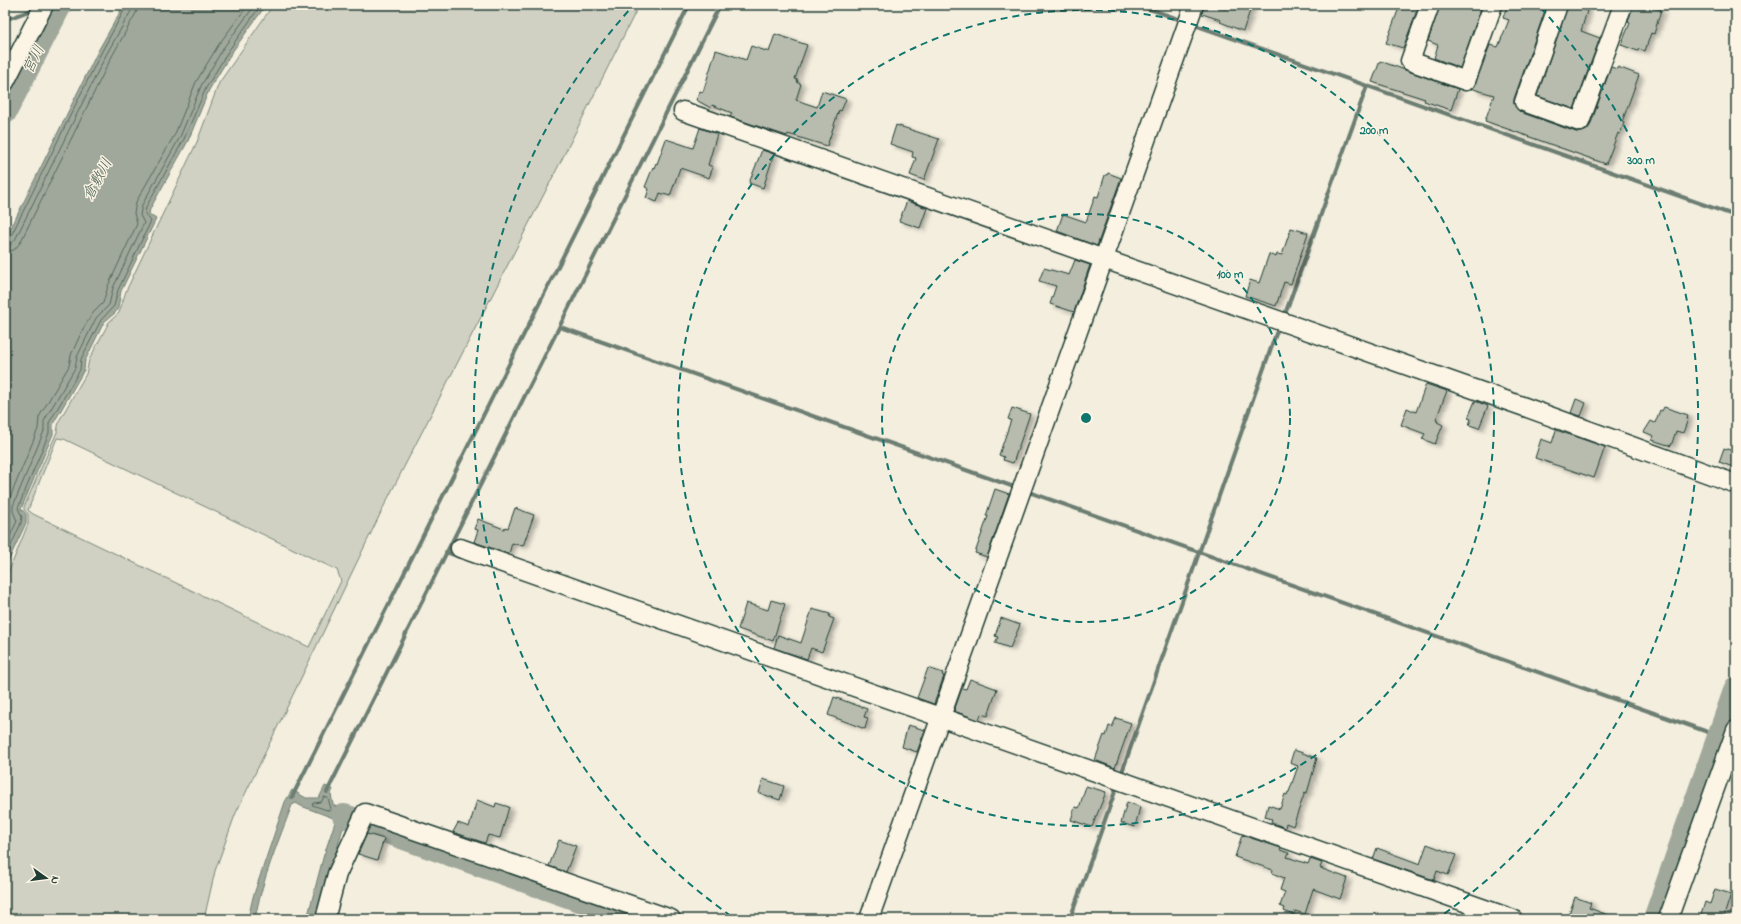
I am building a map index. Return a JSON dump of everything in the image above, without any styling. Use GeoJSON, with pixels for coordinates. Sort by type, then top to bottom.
{"type":"FeatureCollection","features":[{"type":"Feature","properties":{"kind":"street"},"geometry":{"type":"LineString","coordinates":[[869,919],[1194,5]]}},
{"type":"Feature","properties":{"kind":"street"},"geometry":{"type":"LineString","coordinates":[[1430,5],[1410,62],[1466,81],[1493,5]]}},
{"type":"Feature","properties":{"kind":"street"},"geometry":{"type":"LineString","coordinates":[[1558,5],[1524,102],[1580,122],[1623,5]]}},
{"type":"Feature","properties":{"kind":"street"},"geometry":{"type":"LineString","coordinates":[[5,82],[43,8]]}},
{"type":"Feature","properties":{"kind":"street"},"geometry":{"type":"LineString","coordinates":[[683,111],[1522,406],[1736,484]]}},
{"type":"Feature","properties":{"kind":"street"},"geometry":{"type":"LineString","coordinates":[[460,548],[939,723],[1513,919]]}},
{"type":"Feature","properties":{"kind":"street"},"geometry":{"type":"LineString","coordinates":[[1668,919],[1736,730]]}},
{"type":"Feature","properties":{"kind":"street"},"geometry":{"type":"LineString","coordinates":[[325,919],[337,874],[364,813],[380,817],[671,919]]}},
{"type":"Feature","properties":{"kind":"shaded area"},"geometry":{"type":"Polygon","coordinates":[[[273,5],[639,5],[560,163],[384,506],[235,815],[215,871],[204,919],[5,919],[5,581],[28,524],[28,514],[24,510],[24,507],[57,432],[59,421],[86,374],[89,360],[109,322],[119,313],[126,291],[197,142],[219,83],[273,5]],[[57,438],[28,510],[33,514],[309,647],[341,581],[337,570],[64,439],[57,438]]]}},
{"type":"Feature","properties":{"kind":"water","name":"倉敷川"},"geometry":{"type":"Polygon","coordinates":[[[124,5],[266,5],[232,52],[209,90],[188,141],[150,209],[149,214],[156,219],[121,291],[118,308],[115,313],[104,322],[85,361],[84,370],[53,424],[53,434],[21,509],[26,514],[26,523],[5,568],[5,240],[98,51],[124,5]]]}},
{"type":"Feature","properties":{"kind":"water"},"geometry":{"type":"Polygon","coordinates":[[[325,786],[333,789],[331,794],[333,805],[351,814],[342,831],[317,919],[307,919],[323,858],[336,819],[296,803],[292,805],[271,861],[255,919],[248,919],[253,897],[285,802],[292,790],[306,798],[319,798],[325,786]]]}},
{"type":"Feature","properties":{"kind":"building"},"geometry":{"type":"Polygon","coordinates":[[[1204,5],[1214,5],[1225,9],[1226,5],[1252,5],[1243,31],[1220,22],[1221,20],[1202,14],[1204,5]]]}},
{"type":"Feature","properties":{"kind":"building"},"geometry":{"type":"Polygon","coordinates":[[[1400,5],[1419,5],[1403,48],[1386,43],[1400,5]]]}},
{"type":"Feature","properties":{"kind":"building"},"geometry":{"type":"Polygon","coordinates":[[[1440,5],[1482,6],[1460,68],[1434,58],[1438,45],[1428,41],[1440,5]]]}},
{"type":"Feature","properties":{"kind":"building"},"geometry":{"type":"Polygon","coordinates":[[[1507,5],[1547,5],[1514,99],[1514,104],[1520,112],[1576,132],[1582,132],[1587,130],[1590,126],[1611,67],[1617,69],[1618,67],[1639,75],[1622,122],[1624,123],[1620,134],[1618,133],[1606,164],[1485,121],[1494,95],[1473,89],[1490,45],[1498,47],[1509,20],[1503,18],[1507,5]]]}},
{"type":"Feature","properties":{"kind":"building"},"geometry":{"type":"Polygon","coordinates":[[[1568,5],[1586,5],[1584,10],[1587,11],[1581,31],[1600,38],[1574,109],[1537,96],[1568,5]]]}},
{"type":"Feature","properties":{"kind":"building"},"geometry":{"type":"Polygon","coordinates":[[[1633,5],[1648,5],[1661,10],[1654,34],[1651,33],[1645,51],[1639,49],[1638,51],[1621,45],[1630,23],[1628,22],[1633,5]]]}},
{"type":"Feature","properties":{"kind":"building"},"geometry":{"type":"Polygon","coordinates":[[[775,34],[807,45],[795,79],[801,84],[796,100],[817,107],[822,91],[846,99],[841,111],[839,110],[827,146],[788,134],[787,136],[730,117],[732,113],[712,105],[711,108],[696,100],[700,91],[703,92],[716,50],[746,60],[751,46],[769,52],[775,34]]]}},
{"type":"Feature","properties":{"kind":"building"},"geometry":{"type":"Polygon","coordinates":[[[1380,61],[1458,89],[1451,110],[1424,101],[1425,99],[1372,82],[1380,61]]]}},
{"type":"Feature","properties":{"kind":"building"},"geometry":{"type":"Polygon","coordinates":[[[896,125],[939,139],[924,180],[910,175],[916,158],[912,157],[913,152],[890,144],[896,125]]]}},
{"type":"Feature","properties":{"kind":"building"},"geometry":{"type":"Polygon","coordinates":[[[700,128],[717,134],[708,165],[713,167],[709,178],[680,168],[670,196],[660,193],[657,202],[646,198],[649,189],[645,187],[653,167],[654,168],[656,163],[657,164],[666,139],[693,148],[700,128]]]}},
{"type":"Feature","properties":{"kind":"building"},"geometry":{"type":"Polygon","coordinates":[[[762,150],[774,154],[763,188],[749,183],[762,150]]]}},
{"type":"Feature","properties":{"kind":"building"},"geometry":{"type":"Polygon","coordinates":[[[1108,173],[1121,178],[1097,246],[1057,231],[1063,214],[1086,222],[1095,196],[1098,197],[1105,175],[1108,173]]]}},
{"type":"Feature","properties":{"kind":"building"},"geometry":{"type":"Polygon","coordinates":[[[907,201],[927,208],[920,228],[899,221],[907,201]]]}},
{"type":"Feature","properties":{"kind":"building"},"geometry":{"type":"Polygon","coordinates":[[[1291,228],[1308,233],[1291,284],[1284,282],[1276,306],[1245,296],[1250,280],[1259,283],[1269,254],[1276,257],[1277,254],[1282,255],[1291,228]]]}},
{"type":"Feature","properties":{"kind":"building"},"geometry":{"type":"Polygon","coordinates":[[[1075,260],[1090,265],[1074,312],[1050,304],[1056,286],[1039,281],[1044,268],[1069,275],[1075,260]]]}},
{"type":"Feature","properties":{"kind":"building"},"geometry":{"type":"Polygon","coordinates":[[[1426,384],[1447,391],[1436,419],[1438,420],[1437,422],[1443,425],[1435,444],[1422,439],[1425,434],[1401,425],[1407,408],[1416,412],[1426,384]]]}},
{"type":"Feature","properties":{"kind":"building"},"geometry":{"type":"Polygon","coordinates":[[[1576,399],[1586,403],[1581,416],[1571,413],[1576,399]]]}},
{"type":"Feature","properties":{"kind":"building"},"geometry":{"type":"Polygon","coordinates":[[[1475,401],[1488,406],[1479,428],[1469,425],[1471,419],[1468,418],[1475,401]]]}},
{"type":"Feature","properties":{"kind":"building"},"geometry":{"type":"Polygon","coordinates":[[[1664,407],[1688,415],[1683,433],[1676,431],[1671,446],[1652,440],[1654,436],[1644,432],[1651,421],[1655,423],[1660,410],[1662,411],[1664,407]]]}},
{"type":"Feature","properties":{"kind":"building"},"geometry":{"type":"Polygon","coordinates":[[[1012,408],[1030,414],[1013,463],[1003,460],[1004,457],[999,455],[1011,420],[1008,419],[1012,408]]]}},
{"type":"Feature","properties":{"kind":"building"},"geometry":{"type":"Polygon","coordinates":[[[1556,430],[1605,447],[1594,478],[1535,458],[1541,439],[1552,443],[1556,430]]]}},
{"type":"Feature","properties":{"kind":"building"},"geometry":{"type":"Polygon","coordinates":[[[1724,448],[1736,452],[1736,468],[1719,462],[1724,448]]]}},
{"type":"Feature","properties":{"kind":"building"},"geometry":{"type":"Polygon","coordinates":[[[995,489],[1009,494],[987,557],[975,553],[988,516],[986,516],[995,489]]]}},
{"type":"Feature","properties":{"kind":"building"},"geometry":{"type":"Polygon","coordinates":[[[515,508],[534,515],[523,546],[512,543],[509,554],[474,542],[478,530],[474,529],[478,519],[504,529],[505,527],[508,528],[515,508]]]}},
{"type":"Feature","properties":{"kind":"building"},"geometry":{"type":"Polygon","coordinates":[[[771,600],[785,604],[773,641],[738,629],[746,603],[768,610],[771,600]]]}},
{"type":"Feature","properties":{"kind":"building"},"geometry":{"type":"Polygon","coordinates":[[[812,609],[830,614],[829,617],[834,619],[822,652],[811,648],[807,659],[774,648],[778,635],[801,643],[812,609]]]}},
{"type":"Feature","properties":{"kind":"building"},"geometry":{"type":"Polygon","coordinates":[[[1001,618],[1020,625],[1010,648],[995,643],[998,637],[995,636],[1001,618]]]}},
{"type":"Feature","properties":{"kind":"building"},"geometry":{"type":"Polygon","coordinates":[[[928,668],[943,673],[942,675],[944,676],[934,704],[917,698],[928,668]]]}},
{"type":"Feature","properties":{"kind":"building"},"geometry":{"type":"Polygon","coordinates":[[[970,679],[997,689],[988,716],[981,714],[979,720],[954,711],[962,688],[966,689],[970,679]]]}},
{"type":"Feature","properties":{"kind":"building"},"geometry":{"type":"Polygon","coordinates":[[[834,697],[867,709],[864,717],[868,718],[865,729],[828,715],[834,697]]]}},
{"type":"Feature","properties":{"kind":"building"},"geometry":{"type":"Polygon","coordinates":[[[1116,718],[1131,723],[1115,768],[1095,760],[1104,735],[1106,736],[1109,726],[1112,727],[1116,718]]]}},
{"type":"Feature","properties":{"kind":"building"},"geometry":{"type":"Polygon","coordinates":[[[908,725],[925,730],[917,752],[902,747],[908,725]]]}},
{"type":"Feature","properties":{"kind":"building"},"geometry":{"type":"Polygon","coordinates":[[[1294,750],[1317,758],[1307,793],[1305,792],[1293,826],[1286,823],[1285,828],[1271,822],[1272,819],[1265,817],[1268,805],[1280,809],[1285,794],[1287,795],[1289,792],[1298,766],[1290,763],[1294,750]]]}},
{"type":"Feature","properties":{"kind":"building"},"geometry":{"type":"Polygon","coordinates":[[[763,779],[784,786],[780,800],[759,793],[763,779]]]}},
{"type":"Feature","properties":{"kind":"building"},"geometry":{"type":"Polygon","coordinates":[[[1086,786],[1106,792],[1092,827],[1071,820],[1075,807],[1079,808],[1086,786]]]}},
{"type":"Feature","properties":{"kind":"building"},"geometry":{"type":"Polygon","coordinates":[[[477,800],[495,807],[496,803],[509,807],[500,838],[488,835],[485,843],[453,832],[458,823],[469,827],[477,800]]]}},
{"type":"Feature","properties":{"kind":"building"},"geometry":{"type":"Polygon","coordinates":[[[1127,802],[1140,807],[1135,827],[1121,823],[1127,802]]]}},
{"type":"Feature","properties":{"kind":"building"},"geometry":{"type":"Polygon","coordinates":[[[367,834],[384,839],[377,860],[358,854],[367,834]]]}},
{"type":"Feature","properties":{"kind":"building"},"geometry":{"type":"Polygon","coordinates":[[[1242,835],[1281,848],[1280,850],[1289,853],[1287,857],[1308,864],[1310,859],[1322,863],[1320,868],[1347,878],[1340,899],[1313,889],[1305,914],[1295,911],[1294,915],[1284,911],[1285,908],[1280,906],[1285,892],[1280,890],[1284,878],[1272,873],[1273,870],[1235,857],[1242,835]]]}},
{"type":"Feature","properties":{"kind":"building"},"geometry":{"type":"Polygon","coordinates":[[[559,840],[576,846],[566,872],[549,866],[559,840]]]}},
{"type":"Feature","properties":{"kind":"building"},"geometry":{"type":"Polygon","coordinates":[[[1427,844],[1456,855],[1448,875],[1437,871],[1434,880],[1373,859],[1377,848],[1420,864],[1427,844]]]}},
{"type":"Feature","properties":{"kind":"building"},"geometry":{"type":"Polygon","coordinates":[[[1715,889],[1731,894],[1723,919],[1712,919],[1701,915],[1705,902],[1710,904],[1715,889]]]}},
{"type":"Feature","properties":{"kind":"building"},"geometry":{"type":"Polygon","coordinates":[[[1575,897],[1591,903],[1589,908],[1614,917],[1614,919],[1567,919],[1575,897]]]}},
{"type":"Feature","properties":{"kind":"waterway","name":"宮川"},"geometry":{"type":"LineString","coordinates":[[5,112],[60,5]]}},
{"type":"Feature","properties":{"kind":"waterway"},"geometry":{"type":"LineString","coordinates":[[292,797],[689,5]]}},
{"type":"Feature","properties":{"kind":"waterway"},"geometry":{"type":"LineString","coordinates":[[327,792],[720,5]]}},
{"type":"Feature","properties":{"kind":"waterway"},"geometry":{"type":"LineString","coordinates":[[1138,5],[1181,20]]}},
{"type":"Feature","properties":{"kind":"waterway"},"geometry":{"type":"LineString","coordinates":[[5,20],[37,8]]}},
{"type":"Feature","properties":{"kind":"waterway"},"geometry":{"type":"LineString","coordinates":[[1192,24],[1736,216]]}},
{"type":"Feature","properties":{"kind":"waterway"},"geometry":{"type":"LineString","coordinates":[[1284,317],[1367,86]]}},
{"type":"Feature","properties":{"kind":"waterway"},"geometry":{"type":"LineString","coordinates":[[560,327],[1017,488]]}},
{"type":"Feature","properties":{"kind":"waterway"},"geometry":{"type":"LineString","coordinates":[[1121,775],[1278,328]]}},
{"type":"Feature","properties":{"kind":"waterway"},"geometry":{"type":"LineString","coordinates":[[1026,491],[1719,736]]}},
{"type":"Feature","properties":{"kind":"waterway"},"geometry":{"type":"LineString","coordinates":[[446,552],[460,557]]}},
{"type":"Feature","properties":{"kind":"waterway"},"geometry":{"type":"LineString","coordinates":[[1655,919],[1736,688]]}},
{"type":"Feature","properties":{"kind":"waterway"},"geometry":{"type":"LineString","coordinates":[[1070,919],[1117,786]]}},
{"type":"Feature","properties":{"kind":"waterway"},"geometry":{"type":"LineString","coordinates":[[344,816],[633,919]]}}]}
